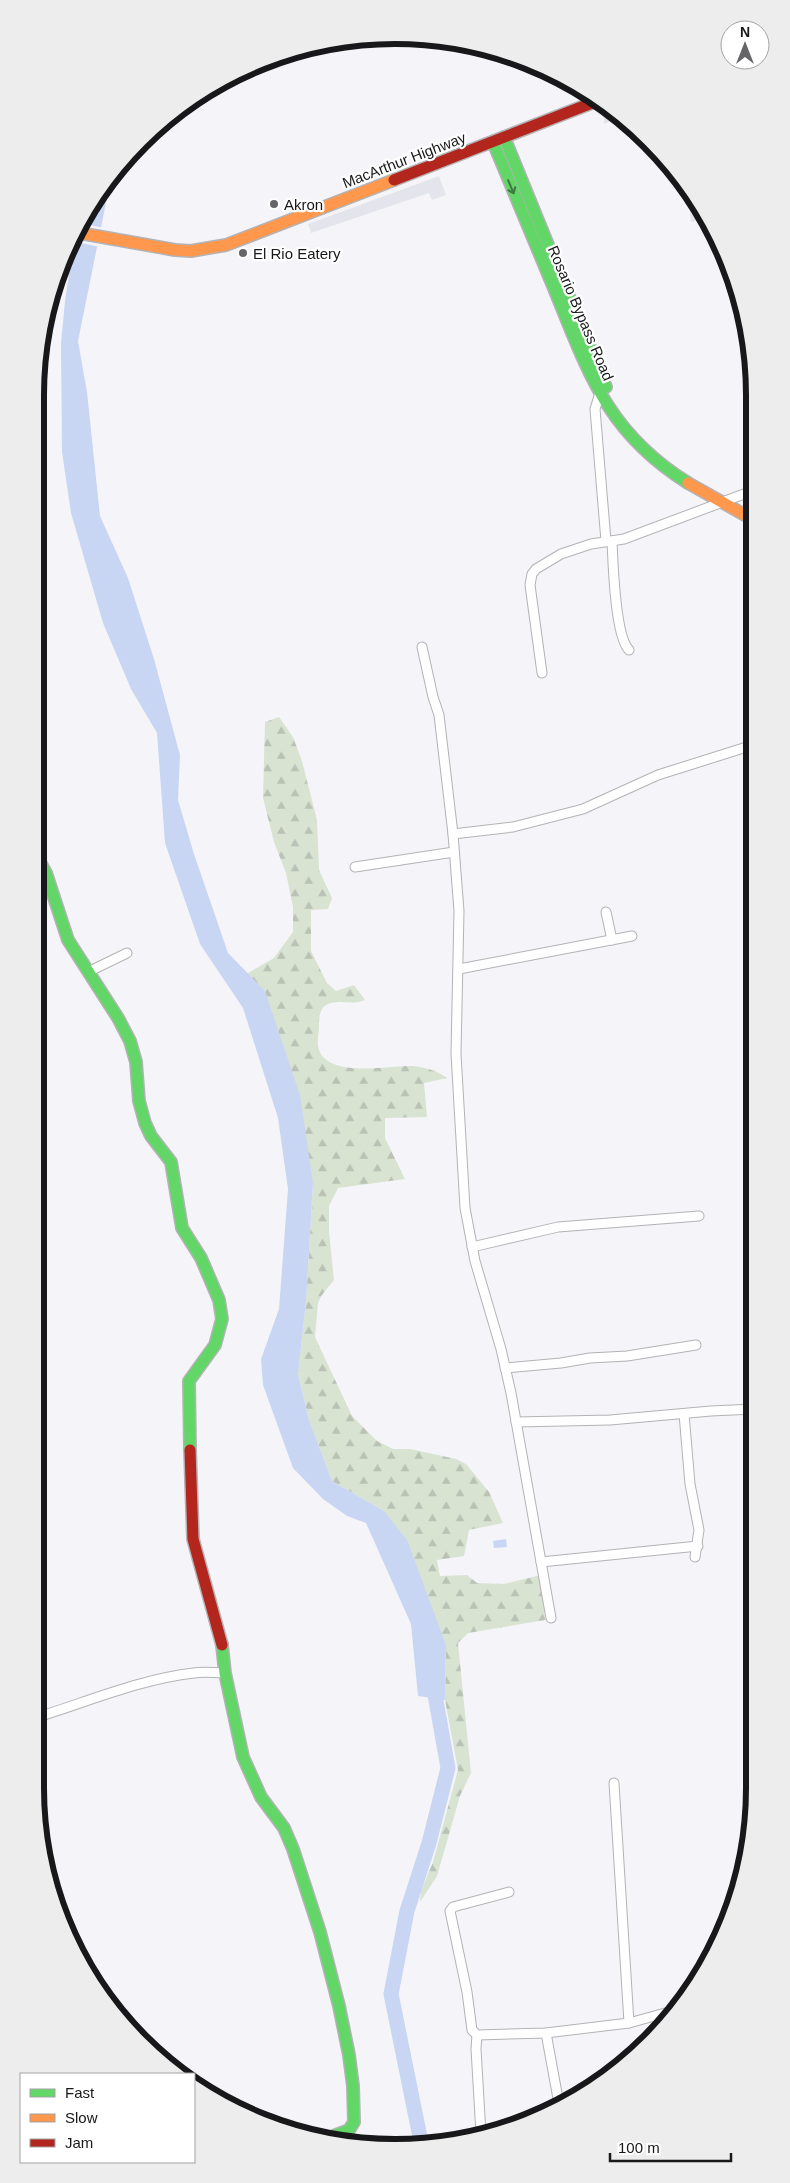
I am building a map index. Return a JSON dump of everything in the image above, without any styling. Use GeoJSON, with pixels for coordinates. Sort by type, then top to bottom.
{"type":"FeatureCollection","features":[{"type":"Feature","properties":{"kind":"main road","name":"MacArthur Highway"},"geometry":{"type":"LineString","coordinates":[[83,234],[158,248],[191,251],[226,245],[591,103]]}},
{"type":"Feature","properties":{"kind":"main road","name":"Rosario Bypass Road"},"geometry":{"type":"LineString","coordinates":[[504,138],[600,378],[614,402],[650,446],[746,515]]}},
{"type":"Feature","properties":{"kind":"main road","name":"Rosario Bypass Road"},"geometry":{"type":"LineString","coordinates":[[493,142],[592,380],[626,431],[667,470],[726,500],[746,508]]}},
{"type":"Feature","properties":{"kind":"main road"},"geometry":{"type":"LineString","coordinates":[[44,869],[68,940],[118,1018],[130,1042],[136,1062],[140,1101],[145,1123],[151,1136],[171,1162],[177,1187],[182,1228],[211,1280],[222,1312],[215,1344],[190,1378],[189,1384],[193,1539],[224,1651],[225,1673],[243,1757],[261,1797],[284,1828],[293,1849],[320,1932],[339,2006],[352,2078],[354,2122],[349,2130],[337,2134]]}},
{"type":"Feature","properties":{"kind":"street"},"geometry":{"type":"LineString","coordinates":[[600,393],[595,409],[609,541],[622,639],[629,650]]}},
{"type":"Feature","properties":{"kind":"street"},"geometry":{"type":"LineString","coordinates":[[542,672],[530,585],[532,574],[542,564],[561,554],[591,544],[634,536],[746,493]]}},
{"type":"Feature","properties":{"kind":"street"},"geometry":{"type":"LineString","coordinates":[[422,647],[439,715],[454,834],[459,911],[456,1027],[458,1117],[463,1185],[472,1247],[505,1368],[516,1422],[551,1618]]}},
{"type":"Feature","properties":{"kind":"street"},"geometry":{"type":"LineString","coordinates":[[454,834],[513,827],[568,814],[658,775],[746,747]]}},
{"type":"Feature","properties":{"kind":"street"},"geometry":{"type":"LineString","coordinates":[[355,866],[454,852]]}},
{"type":"Feature","properties":{"kind":"street"},"geometry":{"type":"LineString","coordinates":[[606,912],[612,940]]}},
{"type":"Feature","properties":{"kind":"street"},"geometry":{"type":"LineString","coordinates":[[458,969],[632,936]]}},
{"type":"Feature","properties":{"kind":"street"},"geometry":{"type":"LineString","coordinates":[[88,972],[127,953]]}},
{"type":"Feature","properties":{"kind":"street"},"geometry":{"type":"LineString","coordinates":[[472,1247],[558,1227],[699,1216]]}},
{"type":"Feature","properties":{"kind":"street"},"geometry":{"type":"LineString","coordinates":[[505,1368],[562,1363],[590,1358],[627,1356],[696,1345]]}},
{"type":"Feature","properties":{"kind":"street"},"geometry":{"type":"LineString","coordinates":[[516,1422],[610,1420],[746,1410]]}},
{"type":"Feature","properties":{"kind":"street"},"geometry":{"type":"LineString","coordinates":[[684,1414],[690,1484],[699,1530],[695,1557]]}},
{"type":"Feature","properties":{"kind":"street"},"geometry":{"type":"LineString","coordinates":[[541,1562],[698,1546]]}},
{"type":"Feature","properties":{"kind":"street"},"geometry":{"type":"LineString","coordinates":[[44,1715],[134,1686],[181,1674],[196,1672],[225,1673]]}},
{"type":"Feature","properties":{"kind":"street"},"geometry":{"type":"LineString","coordinates":[[614,1783],[629,2023]]}},
{"type":"Feature","properties":{"kind":"street"},"geometry":{"type":"LineString","coordinates":[[481,2128],[476,2049],[477,2036],[472,2030],[467,1992],[450,1911],[453,1907],[509,1892]]}},
{"type":"Feature","properties":{"kind":"street"},"geometry":{"type":"LineString","coordinates":[[477,2036],[546,2033],[629,2023],[665,2013]]}},
{"type":"Feature","properties":{"kind":"street"},"geometry":{"type":"LineString","coordinates":[[546,2033],[558,2099]]}},
{"type":"Feature","properties":{"kind":"shaded area"},"geometry":{"type":"Polygon","coordinates":[[[604,113],[614,120],[604,124],[604,113]]]}},
{"type":"Feature","properties":{"kind":"shaded area"},"geometry":{"type":"Polygon","coordinates":[[[439,176],[446,195],[432,200],[429,193],[311,233],[308,224],[439,176]]]}},
{"type":"Feature","properties":{"kind":"shaded area"},"geometry":{"type":"Polygon","coordinates":[[[689,203],[699,220],[691,222],[689,203]]]}},
{"type":"Feature","properties":{"kind":"green space"},"geometry":{"type":"Polygon","coordinates":[[[279,717],[293,737],[302,761],[317,820],[319,870],[332,898],[328,909],[311,910],[311,951],[327,983],[336,991],[354,985],[365,1000],[360,1002],[337,1002],[328,1004],[323,1008],[319,1017],[318,1046],[323,1057],[332,1063],[344,1067],[417,1066],[435,1071],[447,1078],[424,1083],[427,1117],[385,1118],[385,1138],[405,1179],[338,1188],[329,1206],[329,1232],[334,1280],[318,1303],[315,1337],[352,1416],[377,1441],[393,1449],[410,1449],[456,1459],[466,1464],[489,1492],[503,1523],[469,1530],[464,1556],[437,1560],[440,1576],[467,1575],[477,1583],[504,1584],[541,1575],[545,1620],[468,1633],[458,1643],[471,1773],[460,1796],[437,1876],[420,1902],[421,1891],[433,1862],[458,1770],[445,1700],[446,1645],[384,1511],[332,1481],[309,1420],[298,1374],[306,1302],[313,1183],[248,973],[274,958],[293,932],[293,907],[286,873],[274,842],[263,798],[265,722],[279,717]]]}},
{"type":"Feature","properties":{"kind":"water"},"geometry":{"type":"Polygon","coordinates":[[[108,193],[78,341],[87,392],[100,516],[128,578],[154,659],[180,755],[178,800],[194,854],[228,953],[265,991],[300,1095],[313,1183],[306,1302],[298,1374],[309,1420],[332,1481],[384,1511],[407,1540],[446,1645],[445,1700],[418,1696],[411,1624],[366,1523],[347,1516],[323,1499],[293,1468],[263,1385],[261,1359],[279,1309],[288,1189],[278,1118],[243,1008],[200,944],[165,843],[157,733],[131,689],[103,623],[71,513],[62,452],[61,343],[72,258],[91,219],[108,193]]]}},
{"type":"Feature","properties":{"kind":"water"},"geometry":{"type":"Polygon","coordinates":[[[506,1539],[507,1547],[494,1548],[493,1541],[506,1539]]]}},
{"type":"Feature","properties":{"kind":"pier"},"geometry":{"type":"Polygon","coordinates":[[[88,225],[104,228],[100,247],[79,242],[88,225]]]}},
{"type":"Feature","properties":{"kind":"waterway"},"geometry":{"type":"LineString","coordinates":[[420,2138],[391,1994],[407,1911],[429,1843],[448,1768],[432,1678]]}},
{"type":"Feature","properties":{"kind":"traffic: fast"},"geometry":{"type":"LineString","coordinates":[[504,137],[606,387]]}},
{"type":"Feature","properties":{"kind":"traffic: fast"},"geometry":{"type":"LineString","coordinates":[[493,142],[577,345],[603,397],[618,421],[637,443],[660,463],[688,483]]}},
{"type":"Feature","properties":{"kind":"traffic: fast"},"geometry":{"type":"LineString","coordinates":[[44,869],[68,940],[118,1018],[130,1041],[136,1062],[139,1101],[145,1123],[151,1136],[171,1162],[182,1228],[201,1258],[219,1300],[222,1319],[215,1345],[189,1381],[190,1450]]}},
{"type":"Feature","properties":{"kind":"traffic: fast"},"geometry":{"type":"LineString","coordinates":[[222,1645],[225,1673],[243,1757],[261,1797],[284,1828],[293,1849],[320,1932],[339,2006],[349,2055],[353,2086],[354,2122],[349,2130],[337,2134]]}},
{"type":"Feature","properties":{"kind":"traffic: slow"},"geometry":{"type":"LineString","coordinates":[[83,234],[175,250],[191,251],[226,245],[394,180]]}},
{"type":"Feature","properties":{"kind":"traffic: slow"},"geometry":{"type":"LineString","coordinates":[[688,483],[746,516]]}},
{"type":"Feature","properties":{"kind":"traffic: jam"},"geometry":{"type":"LineString","coordinates":[[394,180],[591,103]]}},
{"type":"Feature","properties":{"kind":"traffic: jam"},"geometry":{"type":"LineString","coordinates":[[190,1450],[193,1539],[222,1645]]}},
{"type":"Feature","properties":{"kind":"place","name":"Akron"},"geometry":{"type":"Point","coordinates":[274,204]}},
{"type":"Feature","properties":{"kind":"place","name":"El Rio Eatery"},"geometry":{"type":"Point","coordinates":[243,253]}}]}
